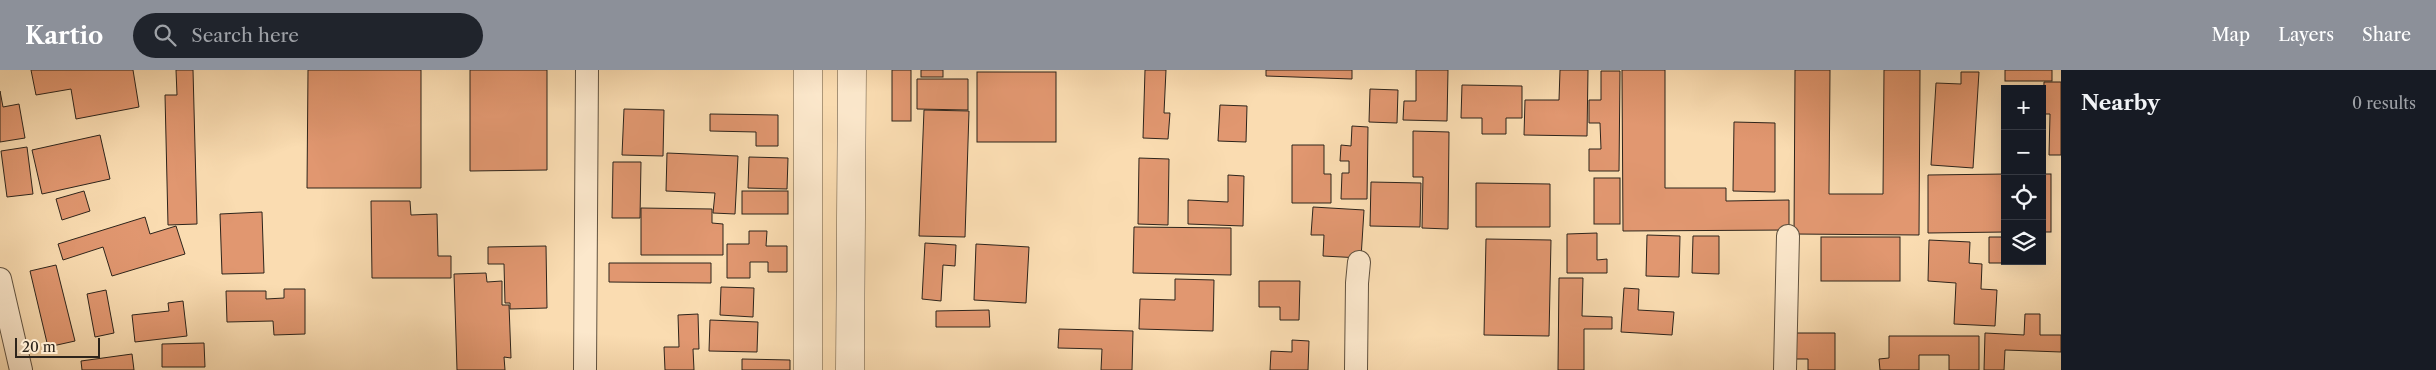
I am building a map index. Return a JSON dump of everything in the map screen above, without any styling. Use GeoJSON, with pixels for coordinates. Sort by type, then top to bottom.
{"type":"FeatureCollection","features":[{"type":"Feature","properties":{"kind":"street"},"geometry":{"type":"LineString","coordinates":[[585,370],[587,70]]}},
{"type":"Feature","properties":{"kind":"street"},"geometry":{"type":"LineString","coordinates":[[808,70],[808,370]]}},
{"type":"Feature","properties":{"kind":"street"},"geometry":{"type":"LineString","coordinates":[[850,370],[852,70]]}},
{"type":"Feature","properties":{"kind":"street"},"geometry":{"type":"LineString","coordinates":[[1785,370],[1788,236]]}},
{"type":"Feature","properties":{"kind":"street"},"geometry":{"type":"LineString","coordinates":[[1356,370],[1357,283],[1360,262]]}},
{"type":"Feature","properties":{"kind":"street"},"geometry":{"type":"LineString","coordinates":[[0,279],[22,370]]}},
{"type":"Feature","properties":{"kind":"building"},"geometry":{"type":"Polygon","coordinates":[[[31,70],[133,70],[139,107],[76,119],[71,89],[36,95],[31,70]]]}},
{"type":"Feature","properties":{"kind":"building"},"geometry":{"type":"Polygon","coordinates":[[[176,70],[193,70],[197,224],[168,225],[165,95],[177,95],[176,70]]]}},
{"type":"Feature","properties":{"kind":"building"},"geometry":{"type":"Polygon","coordinates":[[[308,70],[421,70],[421,188],[307,188],[308,70]]]}},
{"type":"Feature","properties":{"kind":"building"},"geometry":{"type":"Polygon","coordinates":[[[470,70],[547,70],[547,170],[470,171],[470,70]]]}},
{"type":"Feature","properties":{"kind":"building"},"geometry":{"type":"Polygon","coordinates":[[[892,70],[911,70],[911,121],[892,121],[892,70]]]}},
{"type":"Feature","properties":{"kind":"building"},"geometry":{"type":"Polygon","coordinates":[[[921,70],[943,70],[943,77],[921,77],[921,70]]]}},
{"type":"Feature","properties":{"kind":"building"},"geometry":{"type":"Polygon","coordinates":[[[1145,70],[1166,70],[1164,113],[1170,113],[1168,139],[1143,138],[1145,70]]]}},
{"type":"Feature","properties":{"kind":"building"},"geometry":{"type":"Polygon","coordinates":[[[1266,70],[1352,70],[1352,79],[1266,76],[1266,70]]]}},
{"type":"Feature","properties":{"kind":"building"},"geometry":{"type":"Polygon","coordinates":[[[1416,70],[1448,70],[1447,121],[1403,120],[1404,101],[1416,101],[1416,70]]]}},
{"type":"Feature","properties":{"kind":"building"},"geometry":{"type":"Polygon","coordinates":[[[1560,70],[1588,70],[1587,136],[1524,135],[1525,100],[1559,100],[1560,70]]]}},
{"type":"Feature","properties":{"kind":"building"},"geometry":{"type":"Polygon","coordinates":[[[1622,70],[1665,70],[1665,188],[1726,188],[1726,201],[1789,200],[1789,230],[1623,231],[1622,70]]]}},
{"type":"Feature","properties":{"kind":"building"},"geometry":{"type":"Polygon","coordinates":[[[1795,70],[1830,70],[1829,194],[1883,194],[1884,70],[1920,70],[1919,235],[1794,234],[1795,70]]]}},
{"type":"Feature","properties":{"kind":"building"},"geometry":{"type":"Polygon","coordinates":[[[2005,70],[2052,70],[2052,81],[2005,81],[2005,70]]]}},
{"type":"Feature","properties":{"kind":"building"},"geometry":{"type":"Polygon","coordinates":[[[1601,71],[1620,71],[1619,171],[1589,171],[1589,149],[1601,149],[1600,123],[1589,123],[1589,100],[1601,100],[1601,71]]]}},
{"type":"Feature","properties":{"kind":"building"},"geometry":{"type":"Polygon","coordinates":[[[977,72],[1056,72],[1056,142],[977,142],[977,72]]]}},
{"type":"Feature","properties":{"kind":"building"},"geometry":{"type":"Polygon","coordinates":[[[1961,72],[1979,72],[1973,168],[1931,165],[1936,83],[1961,84],[1961,72]]]}},
{"type":"Feature","properties":{"kind":"building"},"geometry":{"type":"Polygon","coordinates":[[[917,79],[968,79],[968,110],[917,109],[917,79]]]}},
{"type":"Feature","properties":{"kind":"building"},"geometry":{"type":"Polygon","coordinates":[[[2044,82],[2061,82],[2061,155],[2049,155],[2050,114],[2046,114],[2046,85],[2044,85],[2044,82]]]}},
{"type":"Feature","properties":{"kind":"building"},"geometry":{"type":"Polygon","coordinates":[[[1462,85],[1522,86],[1522,118],[1506,118],[1506,134],[1482,134],[1482,118],[1461,118],[1462,85]]]}},
{"type":"Feature","properties":{"kind":"building"},"geometry":{"type":"Polygon","coordinates":[[[1370,89],[1398,90],[1397,123],[1369,122],[1370,89]]]}},
{"type":"Feature","properties":{"kind":"building"},"geometry":{"type":"Polygon","coordinates":[[[0,91],[3,107],[19,104],[25,138],[0,142],[0,91]]]}},
{"type":"Feature","properties":{"kind":"building"},"geometry":{"type":"Polygon","coordinates":[[[1220,105],[1247,106],[1246,142],[1218,141],[1220,105]]]}},
{"type":"Feature","properties":{"kind":"building"},"geometry":{"type":"Polygon","coordinates":[[[624,109],[664,110],[663,156],[622,155],[624,109]]]}},
{"type":"Feature","properties":{"kind":"building"},"geometry":{"type":"Polygon","coordinates":[[[924,110],[969,111],[965,237],[919,236],[924,110]]]}},
{"type":"Feature","properties":{"kind":"building"},"geometry":{"type":"Polygon","coordinates":[[[710,114],[778,115],[778,146],[756,146],[756,132],[710,131],[710,114]]]}},
{"type":"Feature","properties":{"kind":"building"},"geometry":{"type":"Polygon","coordinates":[[[1734,122],[1775,123],[1775,192],[1733,191],[1734,122]]]}},
{"type":"Feature","properties":{"kind":"building"},"geometry":{"type":"Polygon","coordinates":[[[1352,126],[1368,127],[1367,199],[1341,199],[1342,173],[1349,173],[1349,161],[1340,161],[1341,145],[1351,146],[1352,126]]]}},
{"type":"Feature","properties":{"kind":"building"},"geometry":{"type":"Polygon","coordinates":[[[1413,131],[1449,132],[1448,229],[1422,228],[1423,177],[1413,177],[1413,131]]]}},
{"type":"Feature","properties":{"kind":"building"},"geometry":{"type":"Polygon","coordinates":[[[100,135],[110,179],[42,194],[32,150],[100,135]]]}},
{"type":"Feature","properties":{"kind":"building"},"geometry":{"type":"Polygon","coordinates":[[[1292,145],[1324,145],[1324,174],[1331,174],[1331,203],[1292,203],[1292,145]]]}},
{"type":"Feature","properties":{"kind":"building"},"geometry":{"type":"Polygon","coordinates":[[[27,147],[33,194],[7,197],[1,151],[27,147]]]}},
{"type":"Feature","properties":{"kind":"building"},"geometry":{"type":"Polygon","coordinates":[[[667,153],[738,156],[735,214],[713,213],[715,193],[666,191],[667,153]]]}},
{"type":"Feature","properties":{"kind":"building"},"geometry":{"type":"Polygon","coordinates":[[[749,157],[788,158],[787,189],[748,188],[749,157]]]}},
{"type":"Feature","properties":{"kind":"building"},"geometry":{"type":"Polygon","coordinates":[[[1139,158],[1169,159],[1168,225],[1138,224],[1139,158]]]}},
{"type":"Feature","properties":{"kind":"building"},"geometry":{"type":"Polygon","coordinates":[[[613,162],[641,162],[640,218],[612,218],[613,162]]]}},
{"type":"Feature","properties":{"kind":"building"},"geometry":{"type":"Polygon","coordinates":[[[2001,174],[2001,232],[1928,233],[1928,175],[2001,174]]]}},
{"type":"Feature","properties":{"kind":"building"},"geometry":{"type":"Polygon","coordinates":[[[2046,174],[2051,174],[2051,232],[2046,232],[2046,174]]]}},
{"type":"Feature","properties":{"kind":"building"},"geometry":{"type":"Polygon","coordinates":[[[1228,175],[1244,176],[1243,226],[1188,224],[1188,200],[1228,202],[1228,175]]]}},
{"type":"Feature","properties":{"kind":"building"},"geometry":{"type":"Polygon","coordinates":[[[1594,178],[1620,178],[1620,224],[1594,224],[1594,178]]]}},
{"type":"Feature","properties":{"kind":"building"},"geometry":{"type":"Polygon","coordinates":[[[1371,182],[1421,183],[1420,227],[1370,226],[1371,182]]]}},
{"type":"Feature","properties":{"kind":"building"},"geometry":{"type":"Polygon","coordinates":[[[1476,183],[1550,184],[1550,227],[1476,227],[1476,183]]]}},
{"type":"Feature","properties":{"kind":"building"},"geometry":{"type":"Polygon","coordinates":[[[84,191],[90,211],[62,220],[56,199],[84,191]]]}},
{"type":"Feature","properties":{"kind":"building"},"geometry":{"type":"Polygon","coordinates":[[[742,191],[788,191],[788,214],[742,214],[742,191]]]}},
{"type":"Feature","properties":{"kind":"building"},"geometry":{"type":"Polygon","coordinates":[[[371,201],[410,201],[411,215],[437,214],[438,256],[451,256],[451,278],[372,278],[371,201]]]}},
{"type":"Feature","properties":{"kind":"building"},"geometry":{"type":"Polygon","coordinates":[[[1313,207],[1364,210],[1361,258],[1323,256],[1324,235],[1311,235],[1313,207]]]}},
{"type":"Feature","properties":{"kind":"building"},"geometry":{"type":"Polygon","coordinates":[[[641,208],[712,209],[712,223],[723,224],[723,255],[641,255],[641,208]]]}},
{"type":"Feature","properties":{"kind":"building"},"geometry":{"type":"Polygon","coordinates":[[[262,212],[264,273],[222,274],[220,214],[262,212]]]}},
{"type":"Feature","properties":{"kind":"building"},"geometry":{"type":"Polygon","coordinates":[[[145,217],[150,234],[176,226],[185,254],[112,276],[103,247],[63,260],[58,244],[145,217]]]}},
{"type":"Feature","properties":{"kind":"building"},"geometry":{"type":"Polygon","coordinates":[[[1134,227],[1231,228],[1231,275],[1133,273],[1134,227]]]}},
{"type":"Feature","properties":{"kind":"building"},"geometry":{"type":"Polygon","coordinates":[[[749,231],[767,231],[766,246],[787,246],[787,272],[768,272],[768,262],[750,262],[750,278],[727,278],[727,244],[749,244],[749,231]]]}},
{"type":"Feature","properties":{"kind":"building"},"geometry":{"type":"Polygon","coordinates":[[[1597,233],[1597,260],[1607,259],[1607,273],[1567,273],[1567,234],[1597,233]]]}},
{"type":"Feature","properties":{"kind":"building"},"geometry":{"type":"Polygon","coordinates":[[[1647,235],[1680,236],[1679,277],[1646,276],[1647,235]]]}},
{"type":"Feature","properties":{"kind":"building"},"geometry":{"type":"Polygon","coordinates":[[[1693,236],[1719,236],[1719,274],[1692,273],[1693,236]]]}},
{"type":"Feature","properties":{"kind":"building"},"geometry":{"type":"Polygon","coordinates":[[[1821,237],[1900,237],[1900,281],[1821,281],[1821,237]]]}},
{"type":"Feature","properties":{"kind":"building"},"geometry":{"type":"Polygon","coordinates":[[[1989,237],[2001,237],[2001,263],[1989,263],[1989,237]]]}},
{"type":"Feature","properties":{"kind":"building"},"geometry":{"type":"Polygon","coordinates":[[[1486,239],[1551,240],[1549,336],[1484,335],[1486,239]]]}},
{"type":"Feature","properties":{"kind":"building"},"geometry":{"type":"Polygon","coordinates":[[[1929,240],[1970,242],[1969,263],[1982,264],[1981,289],[1997,290],[1995,326],[1954,324],[1956,283],[1928,281],[1929,240]]]}},
{"type":"Feature","properties":{"kind":"building"},"geometry":{"type":"Polygon","coordinates":[[[925,243],[956,245],[955,266],[943,265],[941,301],[922,299],[925,243]]]}},
{"type":"Feature","properties":{"kind":"building"},"geometry":{"type":"Polygon","coordinates":[[[976,244],[1029,247],[1026,303],[974,300],[976,244]]]}},
{"type":"Feature","properties":{"kind":"building"},"geometry":{"type":"Polygon","coordinates":[[[546,246],[547,308],[510,309],[510,303],[505,303],[504,264],[488,264],[488,247],[546,246]]]}},
{"type":"Feature","properties":{"kind":"building"},"geometry":{"type":"Polygon","coordinates":[[[609,263],[711,263],[711,283],[609,282],[609,263]]]}},
{"type":"Feature","properties":{"kind":"building"},"geometry":{"type":"Polygon","coordinates":[[[56,265],[75,341],[48,347],[30,271],[56,265]]]}},
{"type":"Feature","properties":{"kind":"building"},"geometry":{"type":"Polygon","coordinates":[[[486,273],[487,282],[502,281],[502,305],[509,305],[511,358],[504,357],[505,370],[457,370],[454,274],[486,273]]]}},
{"type":"Feature","properties":{"kind":"building"},"geometry":{"type":"Polygon","coordinates":[[[1559,278],[1583,278],[1582,316],[1612,317],[1612,329],[1584,329],[1584,370],[1558,370],[1559,278]]]}},
{"type":"Feature","properties":{"kind":"building"},"geometry":{"type":"Polygon","coordinates":[[[1175,279],[1214,280],[1213,331],[1139,329],[1140,299],[1175,300],[1175,279]]]}},
{"type":"Feature","properties":{"kind":"building"},"geometry":{"type":"Polygon","coordinates":[[[1259,281],[1300,281],[1299,320],[1280,320],[1280,307],[1259,307],[1259,281]]]}},
{"type":"Feature","properties":{"kind":"building"},"geometry":{"type":"Polygon","coordinates":[[[721,287],[754,288],[753,317],[720,315],[721,287]]]}},
{"type":"Feature","properties":{"kind":"building"},"geometry":{"type":"Polygon","coordinates":[[[1624,288],[1639,289],[1638,310],[1674,312],[1672,335],[1621,332],[1624,288]]]}},
{"type":"Feature","properties":{"kind":"building"},"geometry":{"type":"Polygon","coordinates":[[[284,289],[305,289],[305,334],[274,335],[273,321],[227,322],[226,291],[266,291],[266,299],[284,298],[284,289]]]}},
{"type":"Feature","properties":{"kind":"building"},"geometry":{"type":"Polygon","coordinates":[[[106,290],[114,333],[95,337],[87,294],[106,290]]]}},
{"type":"Feature","properties":{"kind":"building"},"geometry":{"type":"Polygon","coordinates":[[[183,301],[187,336],[135,342],[132,315],[169,311],[168,303],[183,301]]]}},
{"type":"Feature","properties":{"kind":"building"},"geometry":{"type":"Polygon","coordinates":[[[989,310],[990,327],[936,327],[936,311],[989,310]]]}},
{"type":"Feature","properties":{"kind":"building"},"geometry":{"type":"Polygon","coordinates":[[[698,314],[699,349],[693,349],[694,370],[665,370],[664,347],[679,347],[678,315],[698,314]]]}},
{"type":"Feature","properties":{"kind":"building"},"geometry":{"type":"Polygon","coordinates":[[[2025,314],[2040,314],[2040,335],[2061,335],[2061,352],[2005,350],[2004,370],[1984,370],[1985,333],[2024,335],[2025,314]]]}},
{"type":"Feature","properties":{"kind":"building"},"geometry":{"type":"Polygon","coordinates":[[[710,320],[758,322],[757,352],[709,351],[710,320]]]}},
{"type":"Feature","properties":{"kind":"building"},"geometry":{"type":"Polygon","coordinates":[[[1059,329],[1133,331],[1132,370],[1101,370],[1102,349],[1058,348],[1059,329]]]}},
{"type":"Feature","properties":{"kind":"building"},"geometry":{"type":"Polygon","coordinates":[[[1788,333],[1835,333],[1835,370],[1808,370],[1808,359],[1788,359],[1788,333]]]}},
{"type":"Feature","properties":{"kind":"building"},"geometry":{"type":"Polygon","coordinates":[[[1889,336],[1979,336],[1979,370],[1949,370],[1949,355],[1919,355],[1919,370],[1880,370],[1879,359],[1889,358],[1889,336]]]}},
{"type":"Feature","properties":{"kind":"building"},"geometry":{"type":"Polygon","coordinates":[[[1292,340],[1309,341],[1308,370],[1270,370],[1271,351],[1292,352],[1292,340]]]}},
{"type":"Feature","properties":{"kind":"building"},"geometry":{"type":"Polygon","coordinates":[[[204,343],[205,367],[162,367],[162,344],[204,343]]]}},
{"type":"Feature","properties":{"kind":"building"},"geometry":{"type":"Polygon","coordinates":[[[132,354],[134,370],[82,370],[81,361],[132,354]]]}},
{"type":"Feature","properties":{"kind":"building"},"geometry":{"type":"Polygon","coordinates":[[[742,359],[790,360],[790,370],[742,370],[742,359]]]}}]}
